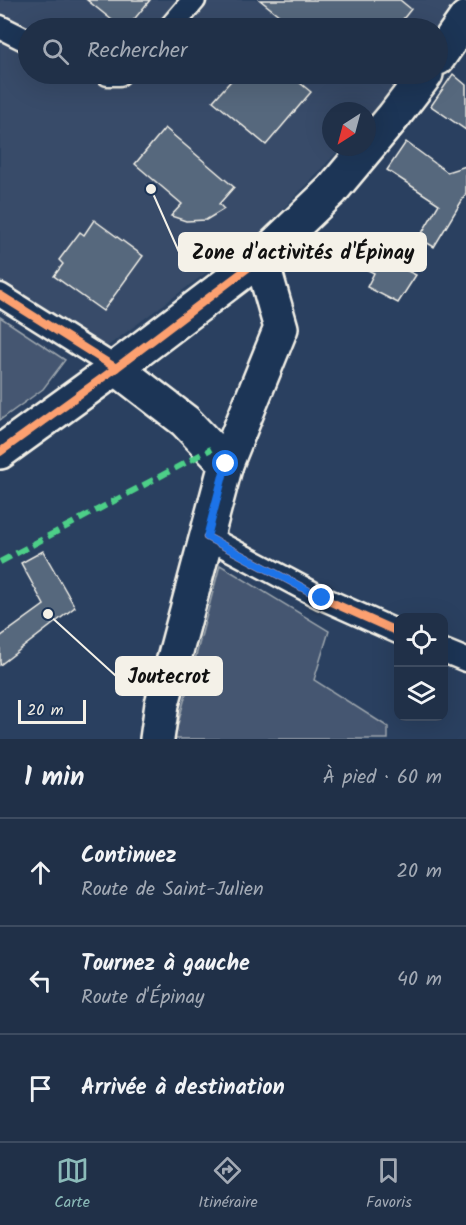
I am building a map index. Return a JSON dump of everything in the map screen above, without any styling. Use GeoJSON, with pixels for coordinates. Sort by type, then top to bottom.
{"type":"FeatureCollection","features":[{"type":"Feature","properties":{"kind":"main road"},"geometry":{"type":"LineString","coordinates":[[448,44],[466,18]]}},
{"type":"Feature","properties":{"kind":"main road"},"geometry":{"type":"LineString","coordinates":[[0,452],[261,258],[332,190],[418,84]]}},
{"type":"Feature","properties":{"kind":"main road"},"geometry":{"type":"LineString","coordinates":[[157,739],[162,704],[226,464],[281,328],[261,258]]}},
{"type":"Feature","properties":{"kind":"main road"},"geometry":{"type":"LineString","coordinates":[[116,368],[185,421],[226,464]]}},
{"type":"Feature","properties":{"kind":"street"},"geometry":{"type":"LineString","coordinates":[[179,18],[194,0]]}},
{"type":"Feature","properties":{"kind":"street"},"geometry":{"type":"LineString","coordinates":[[0,27],[18,36]]}},
{"type":"Feature","properties":{"kind":"street"},"geometry":{"type":"LineString","coordinates":[[0,295],[116,368]]}},
{"type":"Feature","properties":{"kind":"street"},"geometry":{"type":"LineString","coordinates":[[207,537],[322,598],[394,630]]}},
{"type":"Feature","properties":{"kind":"street"},"geometry":{"type":"LineString","coordinates":[[448,653],[466,660]]}},
{"type":"Feature","properties":{"kind":"shaded area"},"geometry":{"type":"Polygon","coordinates":[[[0,0],[466,0],[448,26],[448,18],[18,18],[18,84],[401,84],[376,111],[376,102],[322,102],[322,156],[333,156],[261,232],[105,348],[0,283],[0,0]]]}},
{"type":"Feature","properties":{"kind":"shaded area"},"geometry":{"type":"Polygon","coordinates":[[[0,317],[65,360],[43,389],[0,420],[0,317]]]}},
{"type":"Feature","properties":{"kind":"shaded area"},"geometry":{"type":"Polygon","coordinates":[[[220,565],[329,631],[314,680],[388,727],[388,739],[174,739],[220,565]]]}},
{"type":"Feature","properties":{"kind":"building"},"geometry":{"type":"Polygon","coordinates":[[[87,0],[150,0],[135,18],[110,18],[87,0]]]}},
{"type":"Feature","properties":{"kind":"building"},"geometry":{"type":"Polygon","coordinates":[[[260,0],[400,0],[411,9],[404,18],[282,18],[260,0]]]}},
{"type":"Feature","properties":{"kind":"building"},"geometry":{"type":"Polygon","coordinates":[[[453,74],[466,85],[466,130],[431,106],[453,74]]]}},
{"type":"Feature","properties":{"kind":"building"},"geometry":{"type":"Polygon","coordinates":[[[228,84],[301,84],[311,92],[266,145],[213,101],[228,84]]]}},
{"type":"Feature","properties":{"kind":"building"},"geometry":{"type":"Polygon","coordinates":[[[165,128],[234,187],[219,204],[224,209],[206,220],[186,221],[171,216],[182,204],[135,164],[165,128]]]}},
{"type":"Feature","properties":{"kind":"building"},"geometry":{"type":"Polygon","coordinates":[[[406,142],[447,172],[466,166],[466,194],[434,247],[419,238],[439,204],[387,170],[406,142]]]}},
{"type":"Feature","properties":{"kind":"building"},"geometry":{"type":"Polygon","coordinates":[[[94,220],[143,256],[103,311],[54,276],[63,264],[59,260],[80,232],[84,235],[94,220]]]}},
{"type":"Feature","properties":{"kind":"building"},"geometry":{"type":"Polygon","coordinates":[[[339,238],[416,275],[398,303],[367,287],[374,273],[332,252],[339,238]]]}},
{"type":"Feature","properties":{"kind":"building"},"geometry":{"type":"Polygon","coordinates":[[[43,551],[75,607],[0,665],[0,637],[44,605],[21,563],[43,551]]]}},
{"type":"Feature","properties":{"kind":"marked path"},"geometry":{"type":"LineString","coordinates":[[0,562],[211,449]]}},
{"type":"Feature","properties":{"kind":"cycle path"},"geometry":{"type":"LineString","coordinates":[[0,452],[261,258]]}},
{"type":"Feature","properties":{"kind":"cycle path"},"geometry":{"type":"LineString","coordinates":[[0,295],[116,368]]}},
{"type":"Feature","properties":{"kind":"cycle path"},"geometry":{"type":"LineString","coordinates":[[207,537],[322,598],[394,630]]}},
{"type":"Feature","properties":{"kind":"place","name":"Zone d'activités d'Épinay"},"geometry":{"type":"Point","coordinates":[151,189]}},
{"type":"Feature","properties":{"kind":"place","name":"Joutecrot"},"geometry":{"type":"Point","coordinates":[48,614]}},
{"type":"Feature","properties":{"kind":"route"},"geometry":{"type":"LineString","coordinates":[[226,464],[207,537],[322,598]]}}]}
